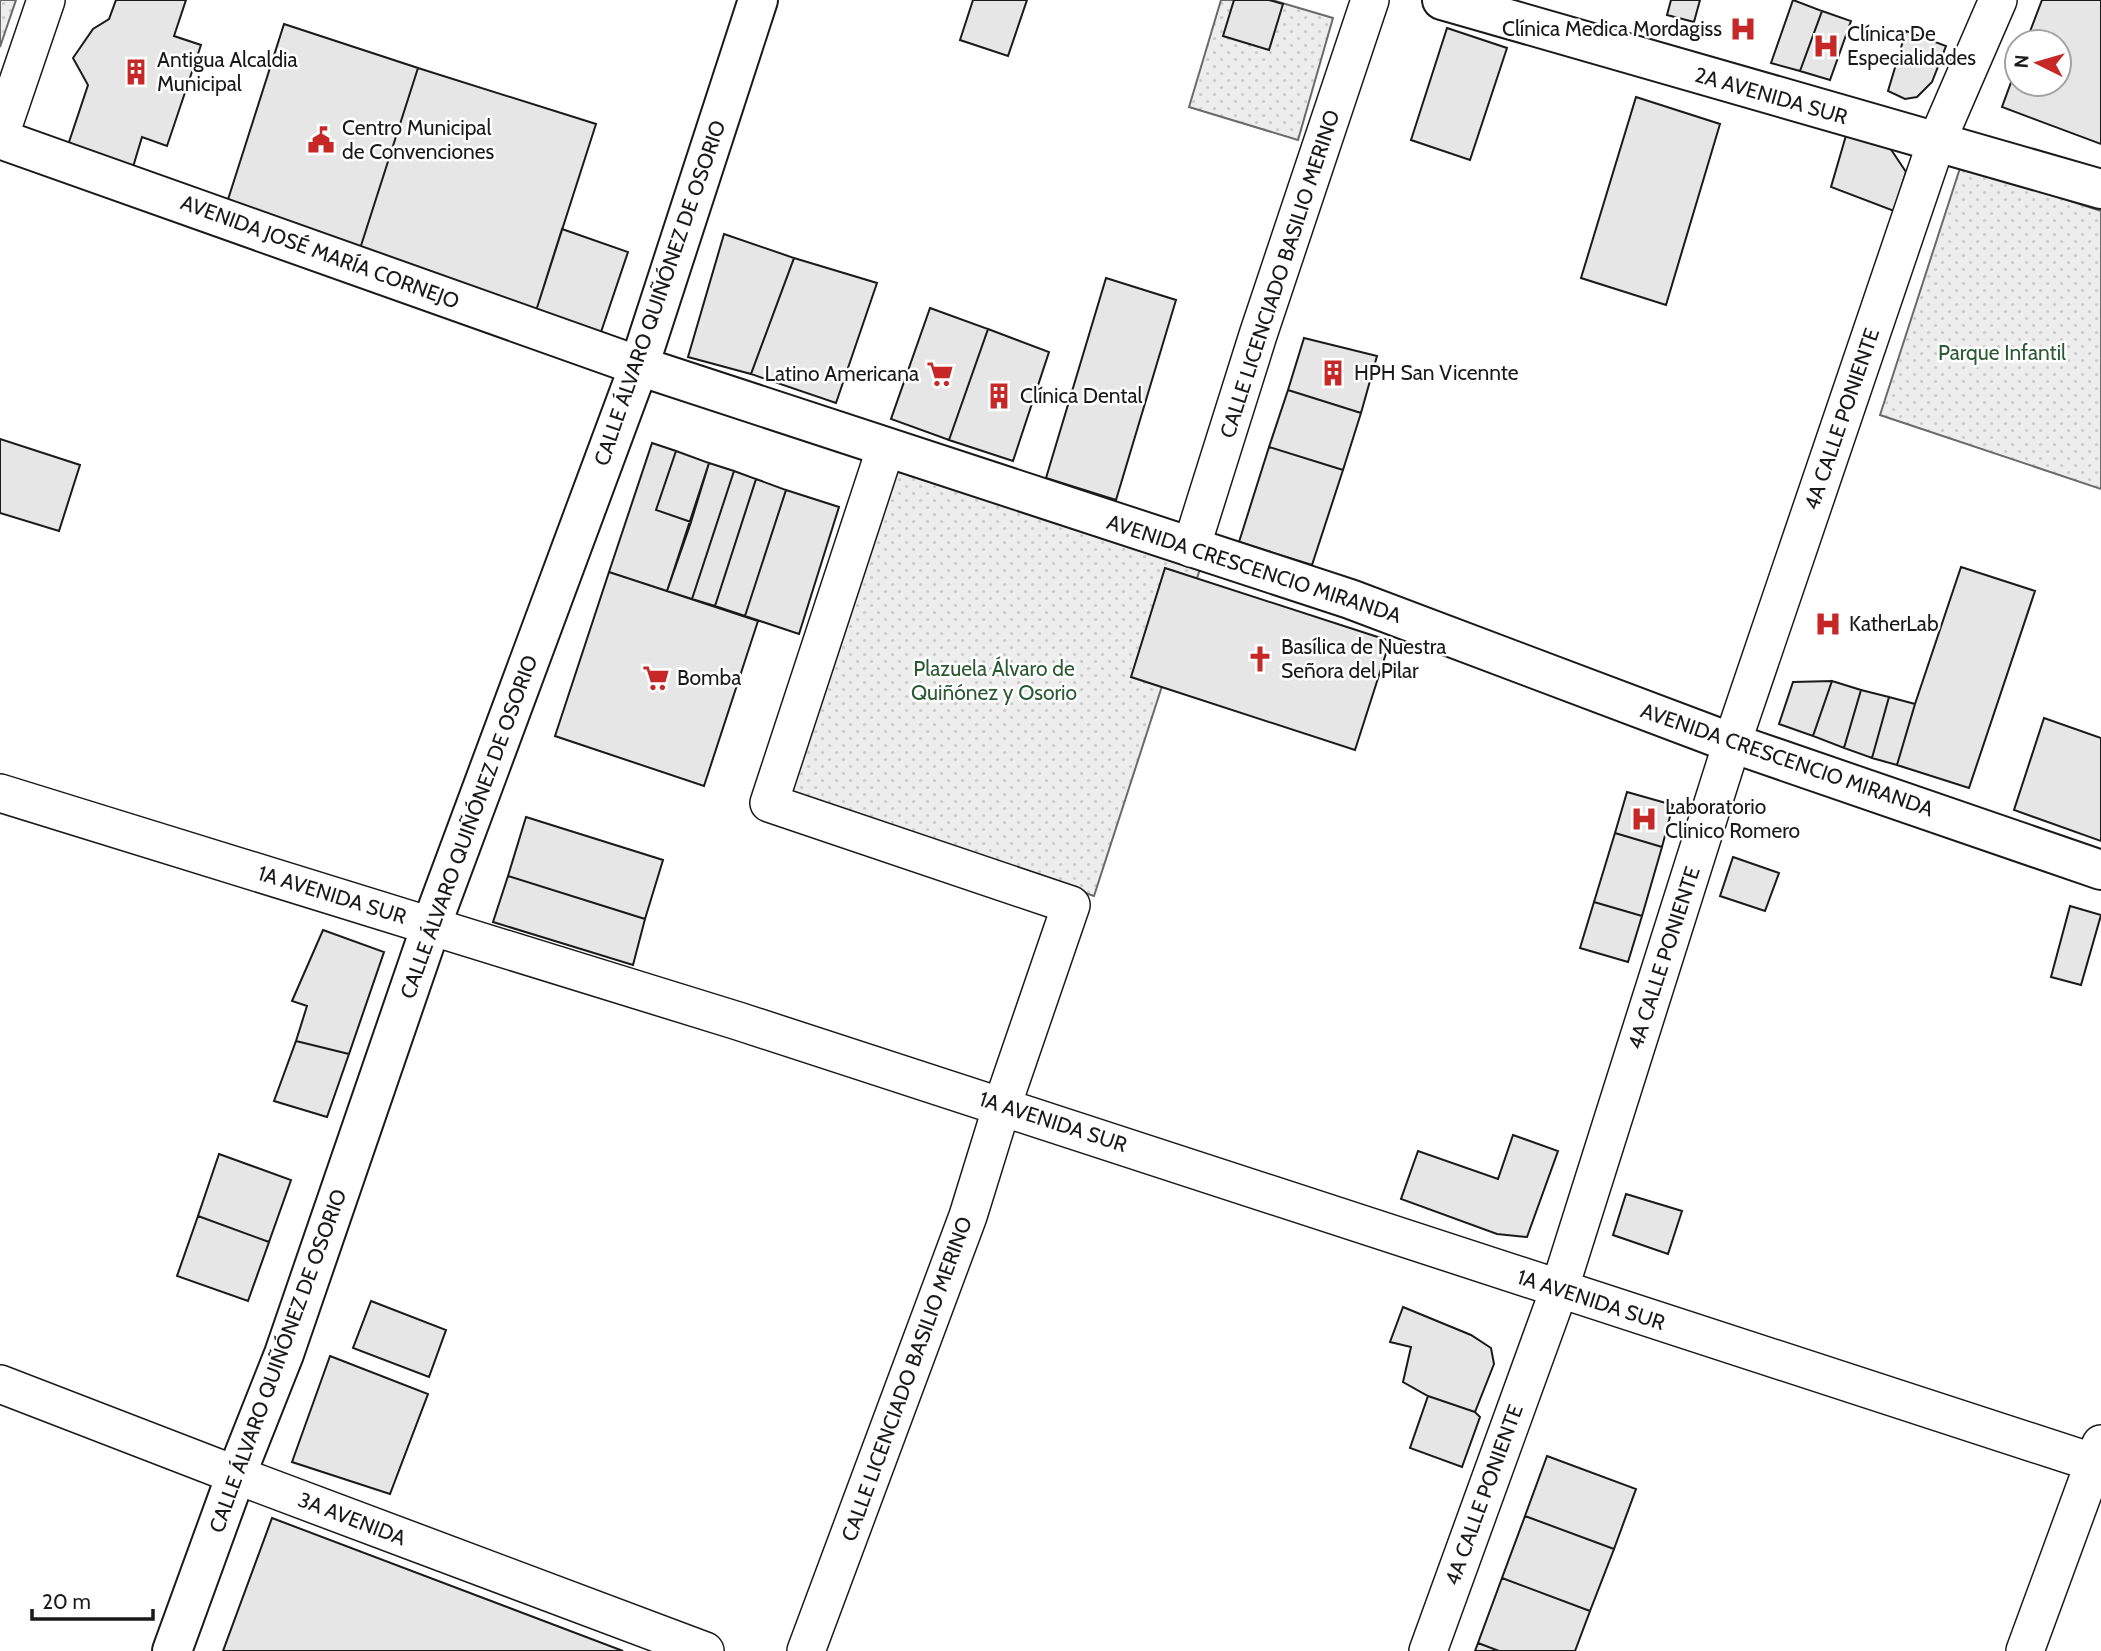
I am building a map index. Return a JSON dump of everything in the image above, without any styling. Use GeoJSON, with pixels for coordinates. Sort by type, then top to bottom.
{"type":"FeatureCollection","features":[{"type":"Feature","properties":{"kind":"main road","name":"CALLE ÁLVARO QUIÑÓNEZ DE OSORIO"},"geometry":{"type":"LineString","coordinates":[[172,1651],[236,1475],[284,1354],[432,926],[639,366],[758,0]]}},
{"type":"Feature","properties":{"kind":"main road","name":"2A AVENIDA SUR"},"geometry":{"type":"LineString","coordinates":[[1442,0],[2101,189]]}},
{"type":"Feature","properties":{"kind":"main road","name":"AVENIDA JOSÉ MARÍA CORNEJO"},"geometry":{"type":"LineString","coordinates":[[0,137],[639,366]]}},
{"type":"Feature","properties":{"kind":"main road","name":"AVENIDA CRESCENCIO MIRANDA"},"geometry":{"type":"LineString","coordinates":[[639,366],[1350,599],[1732,743],[2101,870]]}},
{"type":"Feature","properties":{"kind":"street"},"geometry":{"type":"LineString","coordinates":[[0,137],[46,0]]}},
{"type":"Feature","properties":{"kind":"street","name":"CALLE LICENCIADO BASILIO MERINO"},"geometry":{"type":"LineString","coordinates":[[1191,548],[1258,335],[1370,0]]}},
{"type":"Feature","properties":{"kind":"street","name":"4A CALLE PONIENTE"},"geometry":{"type":"LineString","coordinates":[[1428,1651],[1559,1290],[1732,743],[1936,143],[1998,0]]}},
{"type":"Feature","properties":{"kind":"street","name":"CALLE LICENCIADO BASILIO MERINO"},"geometry":{"type":"LineString","coordinates":[[806,1651],[968,1216],[1002,1106],[1071,905],[769,803],[886,447]]}},
{"type":"Feature","properties":{"kind":"street","name":"1A AVENIDA SUR"},"geometry":{"type":"LineString","coordinates":[[0,793],[725,1017],[1559,1290],[2099,1458]]}},
{"type":"Feature","properties":{"kind":"street","name":"3A AVENIDA"},"geometry":{"type":"LineString","coordinates":[[0,1384],[705,1651]]}},
{"type":"Feature","properties":{"kind":"street"},"geometry":{"type":"LineString","coordinates":[[2025,1651],[2099,1458]]}},
{"type":"Feature","properties":{"kind":"green space"},"geometry":{"type":"Polygon","coordinates":[[[0,0],[16,0],[0,47],[0,0]]]}},
{"type":"Feature","properties":{"kind":"green space"},"geometry":{"type":"Polygon","coordinates":[[[1221,0],[1272,0],[1333,18],[1298,140],[1189,107],[1221,0]]]}},
{"type":"Feature","properties":{"kind":"green space","name":"Parque Infantil"},"geometry":{"type":"Polygon","coordinates":[[[1961,165],[2101,211],[2101,489],[1880,415],[1961,165]]]}},
{"type":"Feature","properties":{"kind":"green space","name":"Plazuela Álvaro de Quiñónez y Osorio"},"geometry":{"type":"Polygon","coordinates":[[[893,470],[1200,569],[1094,896],[787,793],[893,470]]]}},
{"type":"Feature","properties":{"kind":"building","name":"Antigua Alcaldia Municipal"},"geometry":{"type":"Polygon","coordinates":[[[116,0],[186,0],[174,36],[201,45],[167,146],[142,137],[133,167],[68,145],[88,85],[73,58],[93,29],[109,19],[116,0]]]}},
{"type":"Feature","properties":{"kind":"building"},"geometry":{"type":"Polygon","coordinates":[[[973,0],[1027,0],[1008,56],[960,40],[973,0]]]}},
{"type":"Feature","properties":{"kind":"building"},"geometry":{"type":"Polygon","coordinates":[[[1234,0],[1269,0],[1283,4],[1269,50],[1223,36],[1234,0]]]}},
{"type":"Feature","properties":{"kind":"building"},"geometry":{"type":"Polygon","coordinates":[[[1671,0],[1700,0],[1694,22],[1667,15],[1671,0]]]}},
{"type":"Feature","properties":{"kind":"building"},"geometry":{"type":"Polygon","coordinates":[[[1793,0],[1822,11],[1800,71],[1771,63],[1793,0]]]}},
{"type":"Feature","properties":{"kind":"building"},"geometry":{"type":"Polygon","coordinates":[[[2042,0],[2101,0],[2101,144],[2002,107],[2005,98],[2073,98],[2073,28],[2031,28],[2042,0]]]}},
{"type":"Feature","properties":{"kind":"building","name":"Clínica De Especialidades"},"geometry":{"type":"Polygon","coordinates":[[[1822,11],[1851,21],[1830,80],[1800,71],[1822,11]]]}},
{"type":"Feature","properties":{"kind":"building","name":"Centro Municipal de Convenciones"},"geometry":{"type":"Polygon","coordinates":[[[284,24],[418,68],[358,255],[224,212],[284,24]]]}},
{"type":"Feature","properties":{"kind":"building"},"geometry":{"type":"Polygon","coordinates":[[[1447,28],[1507,48],[1470,160],[1411,140],[1447,28]]]}},
{"type":"Feature","properties":{"kind":"building"},"geometry":{"type":"Polygon","coordinates":[[[1906,31],[1946,46],[1932,82],[1917,97],[1905,99],[1888,91],[1906,31]]]}},
{"type":"Feature","properties":{"kind":"building"},"geometry":{"type":"Polygon","coordinates":[[[418,68],[596,124],[535,314],[358,255],[418,68]]]}},
{"type":"Feature","properties":{"kind":"building"},"geometry":{"type":"Polygon","coordinates":[[[1636,97],[1720,124],[1666,305],[1581,278],[1636,97]]]}},
{"type":"Feature","properties":{"kind":"building"},"geometry":{"type":"Polygon","coordinates":[[[1847,132],[1890,148],[1906,172],[1894,211],[1831,187],[1847,132]]]}},
{"type":"Feature","properties":{"kind":"building"},"geometry":{"type":"Polygon","coordinates":[[[562,229],[628,252],[600,335],[535,314],[562,229]]]}},
{"type":"Feature","properties":{"kind":"building"},"geometry":{"type":"Polygon","coordinates":[[[724,234],[794,258],[751,374],[688,357],[724,234]]]}},
{"type":"Feature","properties":{"kind":"building"},"geometry":{"type":"Polygon","coordinates":[[[794,258],[877,283],[836,403],[751,374],[794,258]]]}},
{"type":"Feature","properties":{"kind":"building"},"geometry":{"type":"Polygon","coordinates":[[[1106,278],[1176,300],[1116,500],[1046,478],[1106,278]]]}},
{"type":"Feature","properties":{"kind":"building","name":"Latino Americana"},"geometry":{"type":"Polygon","coordinates":[[[930,308],[988,329],[949,440],[891,419],[930,308]]]}},
{"type":"Feature","properties":{"kind":"building","name":"Clínica Dental"},"geometry":{"type":"Polygon","coordinates":[[[988,329],[1049,352],[1013,461],[949,440],[988,329]]]}},
{"type":"Feature","properties":{"kind":"building","name":"HPH San Vicennte"},"geometry":{"type":"Polygon","coordinates":[[[1304,338],[1377,356],[1361,413],[1288,390],[1304,338]]]}},
{"type":"Feature","properties":{"kind":"building"},"geometry":{"type":"Polygon","coordinates":[[[1288,390],[1361,413],[1343,470],[1269,447],[1288,390]]]}},
{"type":"Feature","properties":{"kind":"building"},"geometry":{"type":"Polygon","coordinates":[[[0,439],[80,465],[59,531],[0,513],[0,439]]]}},
{"type":"Feature","properties":{"kind":"building"},"geometry":{"type":"Polygon","coordinates":[[[652,443],[676,451],[656,510],[691,522],[667,591],[609,572],[652,443]]]}},
{"type":"Feature","properties":{"kind":"building"},"geometry":{"type":"Polygon","coordinates":[[[1269,447],[1343,470],[1312,565],[1239,542],[1269,447]]]}},
{"type":"Feature","properties":{"kind":"building"},"geometry":{"type":"Polygon","coordinates":[[[676,451],[709,463],[691,522],[656,510],[676,451]]]}},
{"type":"Feature","properties":{"kind":"building"},"geometry":{"type":"Polygon","coordinates":[[[709,463],[734,471],[692,599],[667,591],[709,463]]]}},
{"type":"Feature","properties":{"kind":"building"},"geometry":{"type":"Polygon","coordinates":[[[734,471],[756,479],[715,606],[692,599],[734,471]]]}},
{"type":"Feature","properties":{"kind":"building"},"geometry":{"type":"Polygon","coordinates":[[[756,479],[786,490],[745,616],[715,606],[756,479]]]}},
{"type":"Feature","properties":{"kind":"building"},"geometry":{"type":"Polygon","coordinates":[[[786,490],[839,507],[799,634],[745,616],[786,490]]]}},
{"type":"Feature","properties":{"kind":"building"},"geometry":{"type":"Polygon","coordinates":[[[1961,567],[2035,591],[1969,788],[1897,765],[1961,567]]]}},
{"type":"Feature","properties":{"kind":"building","name":"Basílica de Nuestra Señora del Pilar"},"geometry":{"type":"Polygon","coordinates":[[[1165,568],[1390,641],[1355,750],[1131,677],[1165,568]]]}},
{"type":"Feature","properties":{"kind":"building","name":"Bomba"},"geometry":{"type":"Polygon","coordinates":[[[609,572],[758,621],[704,786],[555,736],[609,572]]]}},
{"type":"Feature","properties":{"kind":"building"},"geometry":{"type":"Polygon","coordinates":[[[1832,681],[1813,736],[1779,724],[1793,682],[1832,681]]]}},
{"type":"Feature","properties":{"kind":"building"},"geometry":{"type":"Polygon","coordinates":[[[1832,681],[1861,690],[1844,748],[1813,736],[1832,681]]]}},
{"type":"Feature","properties":{"kind":"building"},"geometry":{"type":"Polygon","coordinates":[[[1861,690],[1889,697],[1872,758],[1844,748],[1861,690]]]}},
{"type":"Feature","properties":{"kind":"building"},"geometry":{"type":"Polygon","coordinates":[[[1889,697],[1915,704],[1897,765],[1872,758],[1889,697]]]}},
{"type":"Feature","properties":{"kind":"building"},"geometry":{"type":"Polygon","coordinates":[[[2044,718],[2101,738],[2101,841],[2014,810],[2044,718]]]}},
{"type":"Feature","properties":{"kind":"building","name":"Laboratorio Clinico Romero"},"geometry":{"type":"Polygon","coordinates":[[[1627,792],[1673,805],[1662,847],[1615,833],[1627,792]]]}},
{"type":"Feature","properties":{"kind":"building"},"geometry":{"type":"Polygon","coordinates":[[[526,817],[663,860],[645,919],[508,876],[526,817]]]}},
{"type":"Feature","properties":{"kind":"building"},"geometry":{"type":"Polygon","coordinates":[[[1615,833],[1662,847],[1642,916],[1594,902],[1615,833]]]}},
{"type":"Feature","properties":{"kind":"building"},"geometry":{"type":"Polygon","coordinates":[[[1733,857],[1779,873],[1765,911],[1720,896],[1733,857]]]}},
{"type":"Feature","properties":{"kind":"building"},"geometry":{"type":"Polygon","coordinates":[[[508,876],[645,919],[633,965],[493,922],[508,876]]]}},
{"type":"Feature","properties":{"kind":"building"},"geometry":{"type":"Polygon","coordinates":[[[1594,902],[1642,916],[1628,962],[1580,948],[1594,902]]]}},
{"type":"Feature","properties":{"kind":"building"},"geometry":{"type":"Polygon","coordinates":[[[2070,906],[2101,915],[2081,985],[2051,977],[2070,906]]]}},
{"type":"Feature","properties":{"kind":"building"},"geometry":{"type":"Polygon","coordinates":[[[323,930],[384,952],[349,1054],[296,1041],[307,1006],[292,1001],[323,930]]]}},
{"type":"Feature","properties":{"kind":"building"},"geometry":{"type":"Polygon","coordinates":[[[296,1041],[349,1054],[327,1117],[274,1101],[296,1041]]]}},
{"type":"Feature","properties":{"kind":"building"},"geometry":{"type":"Polygon","coordinates":[[[1513,1135],[1558,1151],[1527,1237],[1497,1234],[1401,1199],[1418,1151],[1498,1179],[1513,1135]]]}},
{"type":"Feature","properties":{"kind":"building"},"geometry":{"type":"Polygon","coordinates":[[[219,1154],[291,1180],[269,1242],[198,1216],[219,1154]]]}},
{"type":"Feature","properties":{"kind":"building"},"geometry":{"type":"Polygon","coordinates":[[[1626,1194],[1682,1211],[1668,1254],[1613,1235],[1626,1194]]]}},
{"type":"Feature","properties":{"kind":"building"},"geometry":{"type":"Polygon","coordinates":[[[198,1216],[269,1242],[248,1301],[177,1276],[198,1216]]]}},
{"type":"Feature","properties":{"kind":"building"},"geometry":{"type":"Polygon","coordinates":[[[371,1301],[446,1330],[429,1377],[353,1348],[371,1301]]]}},
{"type":"Feature","properties":{"kind":"building"},"geometry":{"type":"Polygon","coordinates":[[[1403,1307],[1471,1335],[1491,1348],[1494,1364],[1475,1412],[1428,1396],[1403,1382],[1411,1347],[1390,1342],[1403,1307]]]}},
{"type":"Feature","properties":{"kind":"building"},"geometry":{"type":"Polygon","coordinates":[[[330,1356],[428,1394],[390,1494],[292,1462],[330,1356]]]}},
{"type":"Feature","properties":{"kind":"building"},"geometry":{"type":"Polygon","coordinates":[[[1428,1396],[1475,1412],[1480,1417],[1462,1467],[1410,1448],[1428,1396]]]}},
{"type":"Feature","properties":{"kind":"building"},"geometry":{"type":"Polygon","coordinates":[[[1547,1456],[1636,1489],[1614,1549],[1525,1516],[1547,1456]]]}},
{"type":"Feature","properties":{"kind":"building"},"geometry":{"type":"Polygon","coordinates":[[[1525,1516],[1614,1549],[1590,1611],[1502,1578],[1525,1516]]]}},
{"type":"Feature","properties":{"kind":"building"},"geometry":{"type":"Polygon","coordinates":[[[272,1518],[623,1651],[223,1651],[272,1518]]]}},
{"type":"Feature","properties":{"kind":"building"},"geometry":{"type":"Polygon","coordinates":[[[1502,1578],[1590,1611],[1575,1651],[1499,1651],[1478,1643],[1502,1578]]]}},
{"type":"Feature","properties":{"kind":"building"},"geometry":{"type":"Polygon","coordinates":[[[1478,1643],[1499,1651],[1475,1651],[1478,1643]]]}},
{"type":"Feature","properties":{"kind":"place","name":"Clínica Medica Mordagiss"},"geometry":{"type":"Point","coordinates":[1743,29]}},
{"type":"Feature","properties":{"kind":"place","name":"Clínica De Especialidades"},"geometry":{"type":"Point","coordinates":[1826,46]}},
{"type":"Feature","properties":{"kind":"place","name":"Antigua Alcaldia Municipal"},"geometry":{"type":"Point","coordinates":[136,72]}},
{"type":"Feature","properties":{"kind":"place","name":"Centro Municipal de Convenciones"},"geometry":{"type":"Point","coordinates":[321,140]}},
{"type":"Feature","properties":{"kind":"place","name":"HPH San Vicennte"},"geometry":{"type":"Point","coordinates":[1333,373]}},
{"type":"Feature","properties":{"kind":"place","name":"Latino Americana"},"geometry":{"type":"Point","coordinates":[940,374]}},
{"type":"Feature","properties":{"kind":"place","name":"Clínica Dental"},"geometry":{"type":"Point","coordinates":[999,396]}},
{"type":"Feature","properties":{"kind":"place","name":"KatherLab"},"geometry":{"type":"Point","coordinates":[1828,624]}},
{"type":"Feature","properties":{"kind":"place","name":"Basílica de Nuestra Señora del Pilar"},"geometry":{"type":"Point","coordinates":[1260,659]}},
{"type":"Feature","properties":{"kind":"place","name":"Bomba"},"geometry":{"type":"Point","coordinates":[656,678]}},
{"type":"Feature","properties":{"kind":"place","name":"Laboratorio Clinico Romero"},"geometry":{"type":"Point","coordinates":[1644,819]}}]}
